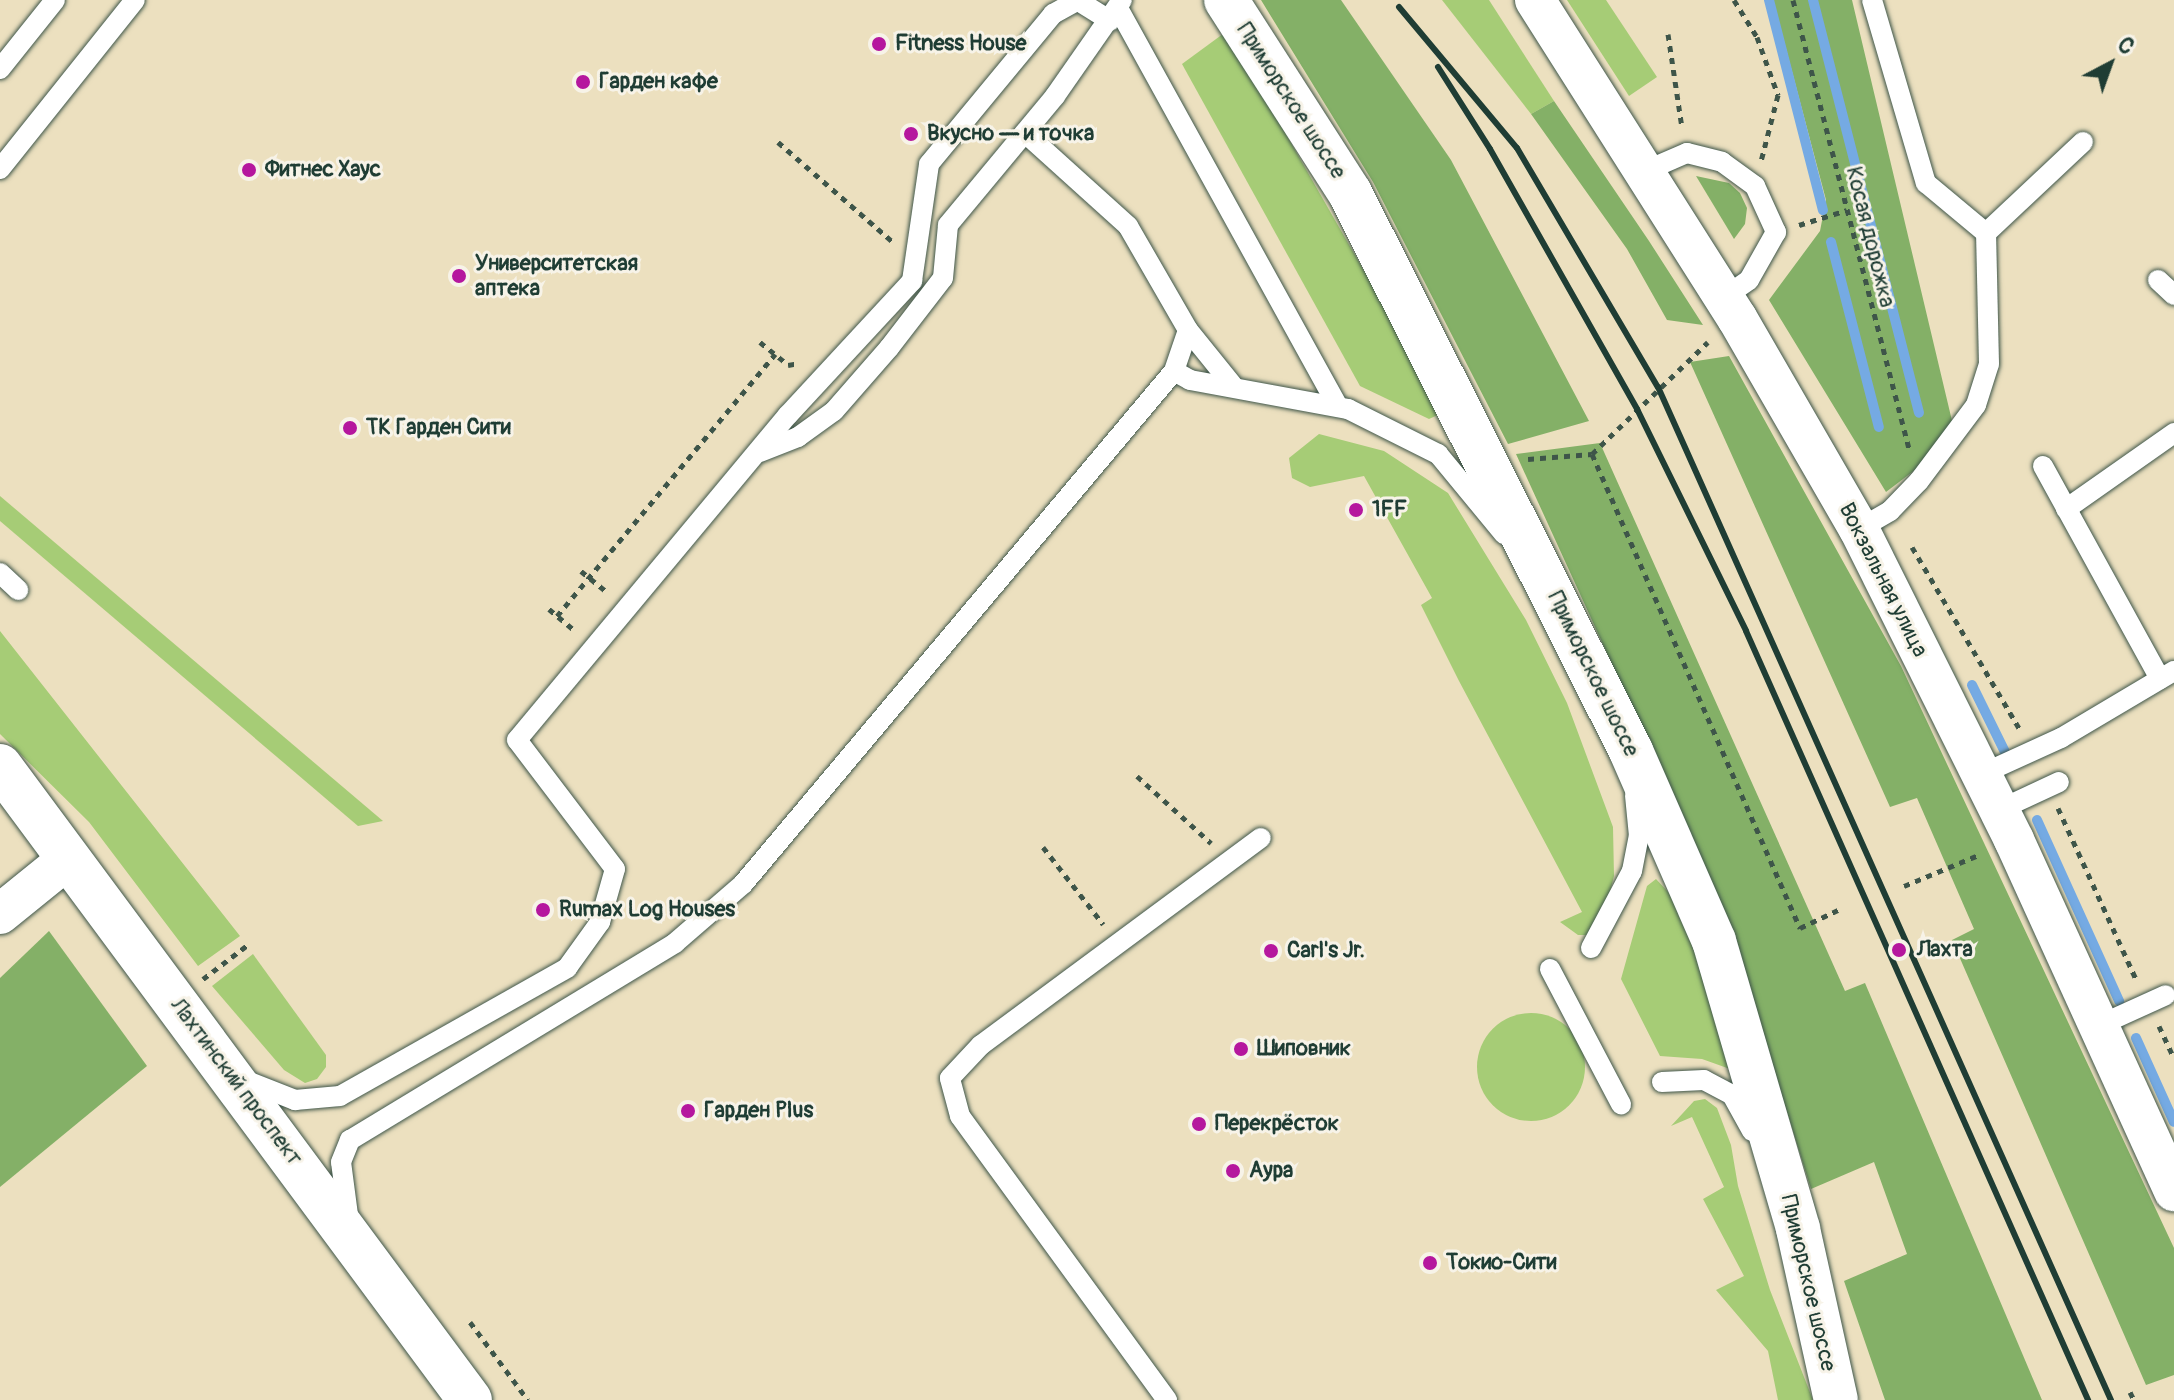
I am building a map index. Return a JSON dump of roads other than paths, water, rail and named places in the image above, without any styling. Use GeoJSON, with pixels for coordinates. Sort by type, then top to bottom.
{"type":"FeatureCollection","features":[{"type":"Feature","properties":{"kind":"main road","name":"Приморское шоссе"},"geometry":{"type":"LineString","coordinates":[[1226,0],[1350,193],[1631,751],[1714,941],[1798,1229],[1836,1400]]}},
{"type":"Feature","properties":{"kind":"main road","name":"Лахтинский проспект"},"geometry":{"type":"LineString","coordinates":[[0,766],[353,1238],[470,1400]]}},
{"type":"Feature","properties":{"kind":"street","name":"Вокзальная улица"},"geometry":{"type":"LineString","coordinates":[[1535,0],[1730,308],[1874,520],[1982,774],[2174,1191]]}},
{"type":"Feature","properties":{"kind":"street"},"geometry":{"type":"LineString","coordinates":[[0,914],[68,859]]}},
{"type":"Feature","properties":{"kind":"lane"},"geometry":{"type":"LineString","coordinates":[[0,69],[55,0]]}},
{"type":"Feature","properties":{"kind":"lane"},"geometry":{"type":"LineString","coordinates":[[0,169],[135,0]]}},
{"type":"Feature","properties":{"kind":"lane"},"geometry":{"type":"LineString","coordinates":[[229,1072],[295,1100],[340,1096],[567,968],[600,922],[615,869],[517,740],[756,453],[912,281],[929,164],[1053,14],[1078,0],[1117,9],[1338,406]]}},
{"type":"Feature","properties":{"kind":"lane"},"geometry":{"type":"LineString","coordinates":[[1872,0],[1926,183],[1986,233]]}},
{"type":"Feature","properties":{"kind":"lane"},"geometry":{"type":"LineString","coordinates":[[756,453],[798,437],[834,411],[889,348],[943,278],[948,225],[1025,133],[1117,9]]}},
{"type":"Feature","properties":{"kind":"lane"},"geometry":{"type":"LineString","coordinates":[[1025,133],[1128,226],[1188,330],[1234,387]]}},
{"type":"Feature","properties":{"kind":"lane"},"geometry":{"type":"LineString","coordinates":[[1874,520],[1919,481],[1976,405],[1989,364],[1986,233],[2083,142]]}},
{"type":"Feature","properties":{"kind":"lane"},"geometry":{"type":"LineString","coordinates":[[1643,172],[1687,153],[1722,162],[1755,186],[1776,232],[1730,308]]}},
{"type":"Feature","properties":{"kind":"lane"},"geometry":{"type":"LineString","coordinates":[[2158,280],[2174,295]]}},
{"type":"Feature","properties":{"kind":"lane"},"geometry":{"type":"LineString","coordinates":[[353,1238],[340,1183],[341,1162],[350,1140],[675,943],[743,884],[1174,371],[1188,330]]}},
{"type":"Feature","properties":{"kind":"lane"},"geometry":{"type":"LineString","coordinates":[[1174,371],[1190,380],[1338,406],[1438,454],[1555,595]]}},
{"type":"Feature","properties":{"kind":"lane"},"geometry":{"type":"LineString","coordinates":[[2066,509],[2174,433]]}},
{"type":"Feature","properties":{"kind":"lane"},"geometry":{"type":"LineString","coordinates":[[1982,774],[2033,751],[2167,675],[2043,466]]}},
{"type":"Feature","properties":{"kind":"lane"},"geometry":{"type":"LineString","coordinates":[[0,573],[18,590]]}},
{"type":"Feature","properties":{"kind":"lane"},"geometry":{"type":"LineString","coordinates":[[1591,948],[1632,871],[1639,836],[1631,751]]}},
{"type":"Feature","properties":{"kind":"lane"},"geometry":{"type":"LineString","coordinates":[[1999,810],[2054,784]]}},
{"type":"Feature","properties":{"kind":"lane"},"geometry":{"type":"LineString","coordinates":[[1167,1400],[960,1116],[950,1078],[981,1045],[1261,838]]}},
{"type":"Feature","properties":{"kind":"lane"},"geometry":{"type":"LineString","coordinates":[[1550,969],[1621,1104]]}},
{"type":"Feature","properties":{"kind":"lane"},"geometry":{"type":"LineString","coordinates":[[2100,1025],[2157,999]]}},
{"type":"Feature","properties":{"kind":"lane"},"geometry":{"type":"LineString","coordinates":[[1662,1082],[1704,1080],[1732,1095],[1798,1229]]}},
{"type":"Feature","properties":{"kind":"waterway"},"geometry":{"type":"LineString","coordinates":[[1769,0],[1823,210]]}},
{"type":"Feature","properties":{"kind":"waterway"},"geometry":{"type":"LineString","coordinates":[[1813,0],[1919,413]]}},
{"type":"Feature","properties":{"kind":"waterway"},"geometry":{"type":"LineString","coordinates":[[1831,242],[1879,427]]}},
{"type":"Feature","properties":{"kind":"waterway"},"geometry":{"type":"LineString","coordinates":[[1972,685],[2005,752]]}},
{"type":"Feature","properties":{"kind":"waterway"},"geometry":{"type":"LineString","coordinates":[[2037,820],[2119,1001]]}},
{"type":"Feature","properties":{"kind":"waterway"},"geometry":{"type":"LineString","coordinates":[[2136,1038],[2174,1122]]}},
{"type":"Feature","properties":{"kind":"railway"},"geometry":{"type":"LineString","coordinates":[[1399,7],[1517,148],[1658,387],[2111,1400]]}},
{"type":"Feature","properties":{"kind":"railway"},"geometry":{"type":"LineString","coordinates":[[1438,67],[1490,149],[1637,409],[1746,631],[2088,1400]]}},
{"type":"Feature","properties":{"kind":"place","name":"Fitness House"},"geometry":{"type":"Point","coordinates":[879,44]}},
{"type":"Feature","properties":{"kind":"place","name":"Гарден кафе"},"geometry":{"type":"Point","coordinates":[583,82]}},
{"type":"Feature","properties":{"kind":"place","name":"Вкусно — и точка"},"geometry":{"type":"Point","coordinates":[911,134]}},
{"type":"Feature","properties":{"kind":"place","name":"Фитнес Хаус"},"geometry":{"type":"Point","coordinates":[249,170]}},
{"type":"Feature","properties":{"kind":"place","name":"Университетская аптека"},"geometry":{"type":"Point","coordinates":[459,276]}},
{"type":"Feature","properties":{"kind":"place","name":"ТК Гарден Сити"},"geometry":{"type":"Point","coordinates":[350,428]}},
{"type":"Feature","properties":{"kind":"place","name":"1FF"},"geometry":{"type":"Point","coordinates":[1356,510]}},
{"type":"Feature","properties":{"kind":"place","name":"Rumax Log Houses"},"geometry":{"type":"Point","coordinates":[543,910]}},
{"type":"Feature","properties":{"kind":"place","name":"Лахта"},"geometry":{"type":"Point","coordinates":[1899,950]}},
{"type":"Feature","properties":{"kind":"place","name":"Carl's Jr."},"geometry":{"type":"Point","coordinates":[1271,951]}},
{"type":"Feature","properties":{"kind":"place","name":"Шиповник"},"geometry":{"type":"Point","coordinates":[1241,1049]}},
{"type":"Feature","properties":{"kind":"place","name":"Гарден Plus"},"geometry":{"type":"Point","coordinates":[688,1111]}},
{"type":"Feature","properties":{"kind":"place","name":"Перекрёсток"},"geometry":{"type":"Point","coordinates":[1199,1124]}},
{"type":"Feature","properties":{"kind":"place","name":"Аура"},"geometry":{"type":"Point","coordinates":[1233,1171]}},
{"type":"Feature","properties":{"kind":"place","name":"Токио-Сити"},"geometry":{"type":"Point","coordinates":[1430,1263]}}]}
